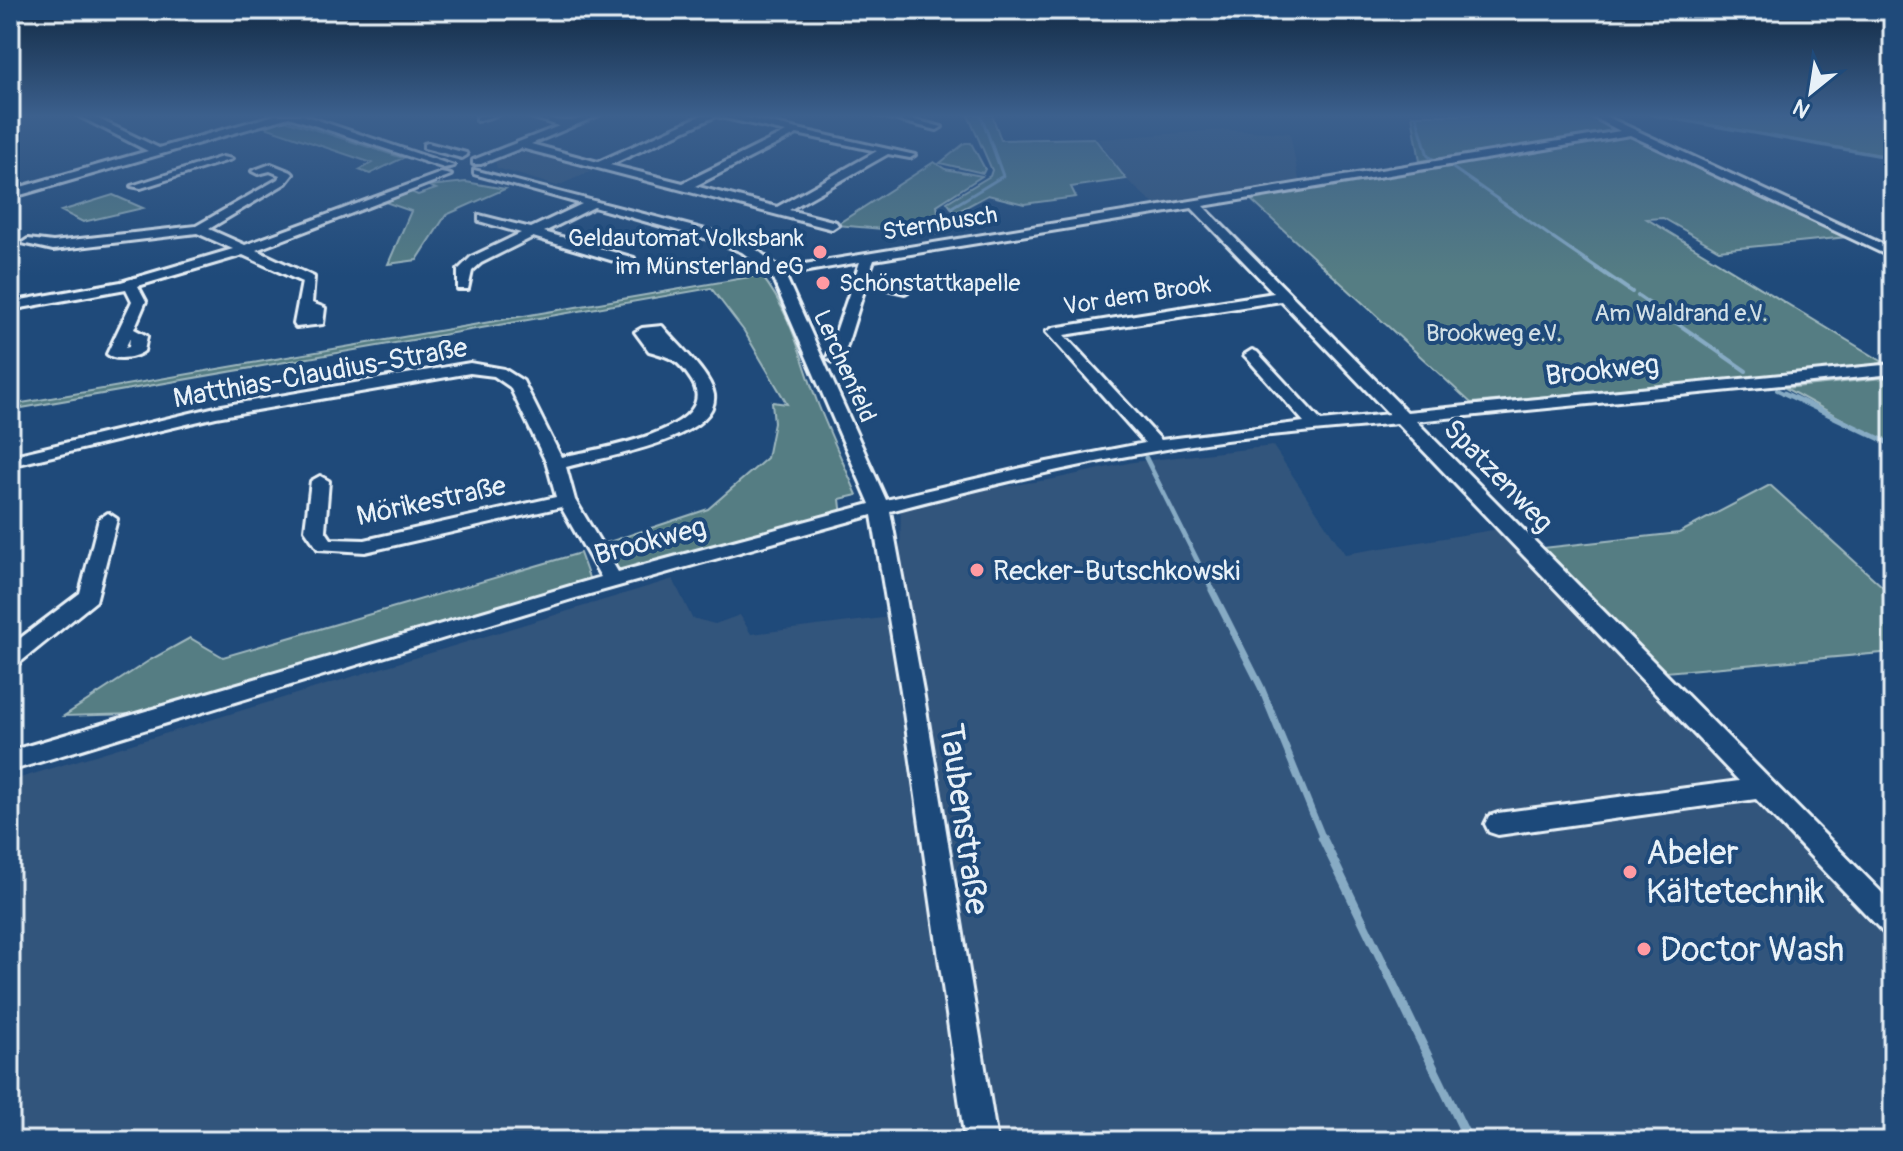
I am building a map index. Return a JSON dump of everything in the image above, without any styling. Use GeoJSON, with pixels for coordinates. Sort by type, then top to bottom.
{"type":"FeatureCollection","features":[{"type":"Feature","properties":{"kind":"street"},"geometry":{"type":"LineString","coordinates":[[10,194],[98,169]]}},
{"type":"Feature","properties":{"kind":"street"},"geometry":{"type":"LineString","coordinates":[[180,169],[186,172]]}},
{"type":"Feature","properties":{"kind":"street"},"geometry":{"type":"LineString","coordinates":[[137,186],[196,169]]}},
{"type":"Feature","properties":{"kind":"street","name":"Lerchenfeld"},"geometry":{"type":"LineString","coordinates":[[458,169],[720,238],[747,249],[777,272],[880,507]]}},
{"type":"Feature","properties":{"kind":"street"},"geometry":{"type":"LineString","coordinates":[[10,306],[131,285],[248,250],[467,169]]}},
{"type":"Feature","properties":{"kind":"street"},"geometry":{"type":"LineString","coordinates":[[614,169],[832,225]]}},
{"type":"Feature","properties":{"kind":"street"},"geometry":{"type":"LineString","coordinates":[[685,187],[721,169]]}},
{"type":"Feature","properties":{"kind":"street"},"geometry":{"type":"LineString","coordinates":[[779,211],[854,169]]}},
{"type":"Feature","properties":{"kind":"street","name":"Sternbusch"},"geometry":{"type":"LineString","coordinates":[[777,272],[1409,169]]}},
{"type":"Feature","properties":{"kind":"street"},"geometry":{"type":"LineString","coordinates":[[1710,169],[1893,254]]}},
{"type":"Feature","properties":{"kind":"street"},"geometry":{"type":"LineString","coordinates":[[28,243],[53,246],[199,229],[285,178]]}},
{"type":"Feature","properties":{"kind":"street"},"geometry":{"type":"LineString","coordinates":[[22,181],[34,187]]}},
{"type":"Feature","properties":{"kind":"street"},"geometry":{"type":"LineString","coordinates":[[463,286],[468,265],[593,203]]}},
{"type":"Feature","properties":{"kind":"street","name":"Spatzenweg"},"geometry":{"type":"LineString","coordinates":[[1195,204],[1893,923]]}},
{"type":"Feature","properties":{"kind":"street"},"geometry":{"type":"LineString","coordinates":[[483,218],[629,261]]}},
{"type":"Feature","properties":{"kind":"street"},"geometry":{"type":"LineString","coordinates":[[199,229],[309,280],[306,306]]}},
{"type":"Feature","properties":{"kind":"street"},"geometry":{"type":"LineString","coordinates":[[835,358],[868,257]]}},
{"type":"Feature","properties":{"kind":"street"},"geometry":{"type":"LineString","coordinates":[[862,279],[905,289]]}},
{"type":"Feature","properties":{"kind":"street"},"geometry":{"type":"LineString","coordinates":[[127,332],[139,301],[131,285]]}},
{"type":"Feature","properties":{"kind":"street","name":"Vor dem Brook"},"geometry":{"type":"LineString","coordinates":[[1156,445],[1053,332],[1284,296]]}},
{"type":"Feature","properties":{"kind":"street"},"geometry":{"type":"LineString","coordinates":[[556,464],[668,435],[683,428],[707,406],[709,395],[703,383],[672,351]]}},
{"type":"Feature","properties":{"kind":"street"},"geometry":{"type":"LineString","coordinates":[[1252,355],[1317,426]]}},
{"type":"Feature","properties":{"kind":"street","name":"Matthias-Claudius-Straße"},"geometry":{"type":"LineString","coordinates":[[10,461],[216,412],[470,368],[498,372],[514,380],[556,464],[566,500],[612,579]]}},
{"type":"Feature","properties":{"kind":"street","name":"Brookweg"},"geometry":{"type":"LineString","coordinates":[[10,761],[612,579],[880,507],[1156,445],[1402,417],[1893,369]]}},
{"type":"Feature","properties":{"kind":"street","name":"Mörikestraße"},"geometry":{"type":"LineString","coordinates":[[320,481],[315,530],[325,545],[365,546],[566,500]]}},
{"type":"Feature","properties":{"kind":"street","name":"Taubenstraße"},"geometry":{"type":"LineString","coordinates":[[880,507],[912,691],[981,1141]]}},
{"type":"Feature","properties":{"kind":"street"},"geometry":{"type":"LineString","coordinates":[[10,658],[89,596],[108,519]]}},
{"type":"Feature","properties":{"kind":"street"},"geometry":{"type":"LineString","coordinates":[[1498,824],[1760,788]]}},
{"type":"Feature","properties":{"kind":"shaded area"},"geometry":{"type":"Polygon","coordinates":[[[499,169],[592,171],[557,186],[499,169]]]}},
{"type":"Feature","properties":{"kind":"shaded area"},"geometry":{"type":"Polygon","coordinates":[[[1119,169],[1297,169],[1300,185],[1156,206],[1119,169]]]}},
{"type":"Feature","properties":{"kind":"shaded area"},"geometry":{"type":"Polygon","coordinates":[[[1273,446],[1345,554],[1499,529],[1893,924],[1893,1141],[10,1141],[10,781],[673,579],[692,618],[715,624],[740,615],[751,634],[899,616],[901,502],[1054,479],[1133,462],[1273,446]]]}},
{"type":"Feature","properties":{"kind":"green space"},"geometry":{"type":"Polygon","coordinates":[[[361,169],[381,169],[370,174],[359,170],[361,169]]]}},
{"type":"Feature","properties":{"kind":"green space"},"geometry":{"type":"Polygon","coordinates":[[[924,169],[945,169],[982,176],[937,205],[941,234],[836,225],[924,169]]]}},
{"type":"Feature","properties":{"kind":"green space"},"geometry":{"type":"Polygon","coordinates":[[[965,169],[985,169],[983,173],[965,169]]]}},
{"type":"Feature","properties":{"kind":"green space"},"geometry":{"type":"Polygon","coordinates":[[[1118,169],[1126,179],[1071,187],[1076,197],[1024,204],[988,195],[955,213],[947,202],[990,176],[992,170],[1118,169]]]}},
{"type":"Feature","properties":{"kind":"green space"},"geometry":{"type":"Polygon","coordinates":[[[1429,169],[1701,169],[1847,237],[1719,250],[1663,218],[1647,219],[1888,365],[1471,403],[1249,198],[1429,169]]]}},
{"type":"Feature","properties":{"kind":"green space"},"geometry":{"type":"Polygon","coordinates":[[[466,182],[505,189],[446,215],[417,260],[388,264],[411,211],[385,202],[411,192],[418,195],[436,189],[429,186],[466,182]]]}},
{"type":"Feature","properties":{"kind":"green space"},"geometry":{"type":"Polygon","coordinates":[[[113,195],[143,208],[83,222],[61,211],[113,195]]]}},
{"type":"Feature","properties":{"kind":"green space"},"geometry":{"type":"Polygon","coordinates":[[[761,275],[781,305],[795,337],[818,404],[857,495],[840,499],[842,517],[612,579],[601,560],[603,544],[708,509],[767,458],[774,423],[772,402],[787,404],[744,331],[711,288],[10,410],[10,405],[761,275]]]}},
{"type":"Feature","properties":{"kind":"green space"},"geometry":{"type":"Polygon","coordinates":[[[1893,377],[1893,447],[1785,388],[1893,377]]]}},
{"type":"Feature","properties":{"kind":"green space"},"geometry":{"type":"Polygon","coordinates":[[[1770,485],[1893,596],[1893,652],[1665,672],[1543,548],[1679,533],[1770,485]]]}},
{"type":"Feature","properties":{"kind":"green space"},"geometry":{"type":"Polygon","coordinates":[[[580,553],[592,586],[171,713],[64,716],[190,638],[223,657],[580,553]]]}},
{"type":"Feature","properties":{"kind":"waterway"},"geometry":{"type":"LineString","coordinates":[[952,207],[1003,176],[1000,169]]}},
{"type":"Feature","properties":{"kind":"waterway"},"geometry":{"type":"LineString","coordinates":[[1454,169],[1556,240]]}},
{"type":"Feature","properties":{"kind":"waterway"},"geometry":{"type":"LineString","coordinates":[[1553,238],[1632,292]]}},
{"type":"Feature","properties":{"kind":"waterway"},"geometry":{"type":"LineString","coordinates":[[1638,296],[1746,371]]}},
{"type":"Feature","properties":{"kind":"waterway"},"geometry":{"type":"LineString","coordinates":[[1777,390],[1788,395]]}},
{"type":"Feature","properties":{"kind":"waterway"},"geometry":{"type":"LineString","coordinates":[[1784,393],[1893,445]]}},
{"type":"Feature","properties":{"kind":"waterway"},"geometry":{"type":"LineString","coordinates":[[1146,458],[1212,590]]}},
{"type":"Feature","properties":{"kind":"waterway"},"geometry":{"type":"LineString","coordinates":[[1212,590],[1261,687],[1323,839]]}},
{"type":"Feature","properties":{"kind":"waterway"},"geometry":{"type":"LineString","coordinates":[[1322,837],[1469,1141]]}},
{"type":"Feature","properties":{"kind":"place","name":"Geldautomat Volksbank im Münsterland eG"},"geometry":{"type":"Point","coordinates":[820,252]}},
{"type":"Feature","properties":{"kind":"place","name":"Schönstattkapelle"},"geometry":{"type":"Point","coordinates":[823,283]}},
{"type":"Feature","properties":{"kind":"place","name":"Recker-Butschkowski"},"geometry":{"type":"Point","coordinates":[977,570]}},
{"type":"Feature","properties":{"kind":"place","name":"Abeler Kältetechnik"},"geometry":{"type":"Point","coordinates":[1630,872]}},
{"type":"Feature","properties":{"kind":"place","name":"Doctor Wash"},"geometry":{"type":"Point","coordinates":[1644,949]}},
{"type":"Feature","properties":{"kind":"park label","name":"Am Waldrand e.V."},"geometry":{"type":"Point","coordinates":[1681,313]}},
{"type":"Feature","properties":{"kind":"park label","name":"Brookweg e.V."},"geometry":{"type":"Point","coordinates":[1494,333]}}]}
